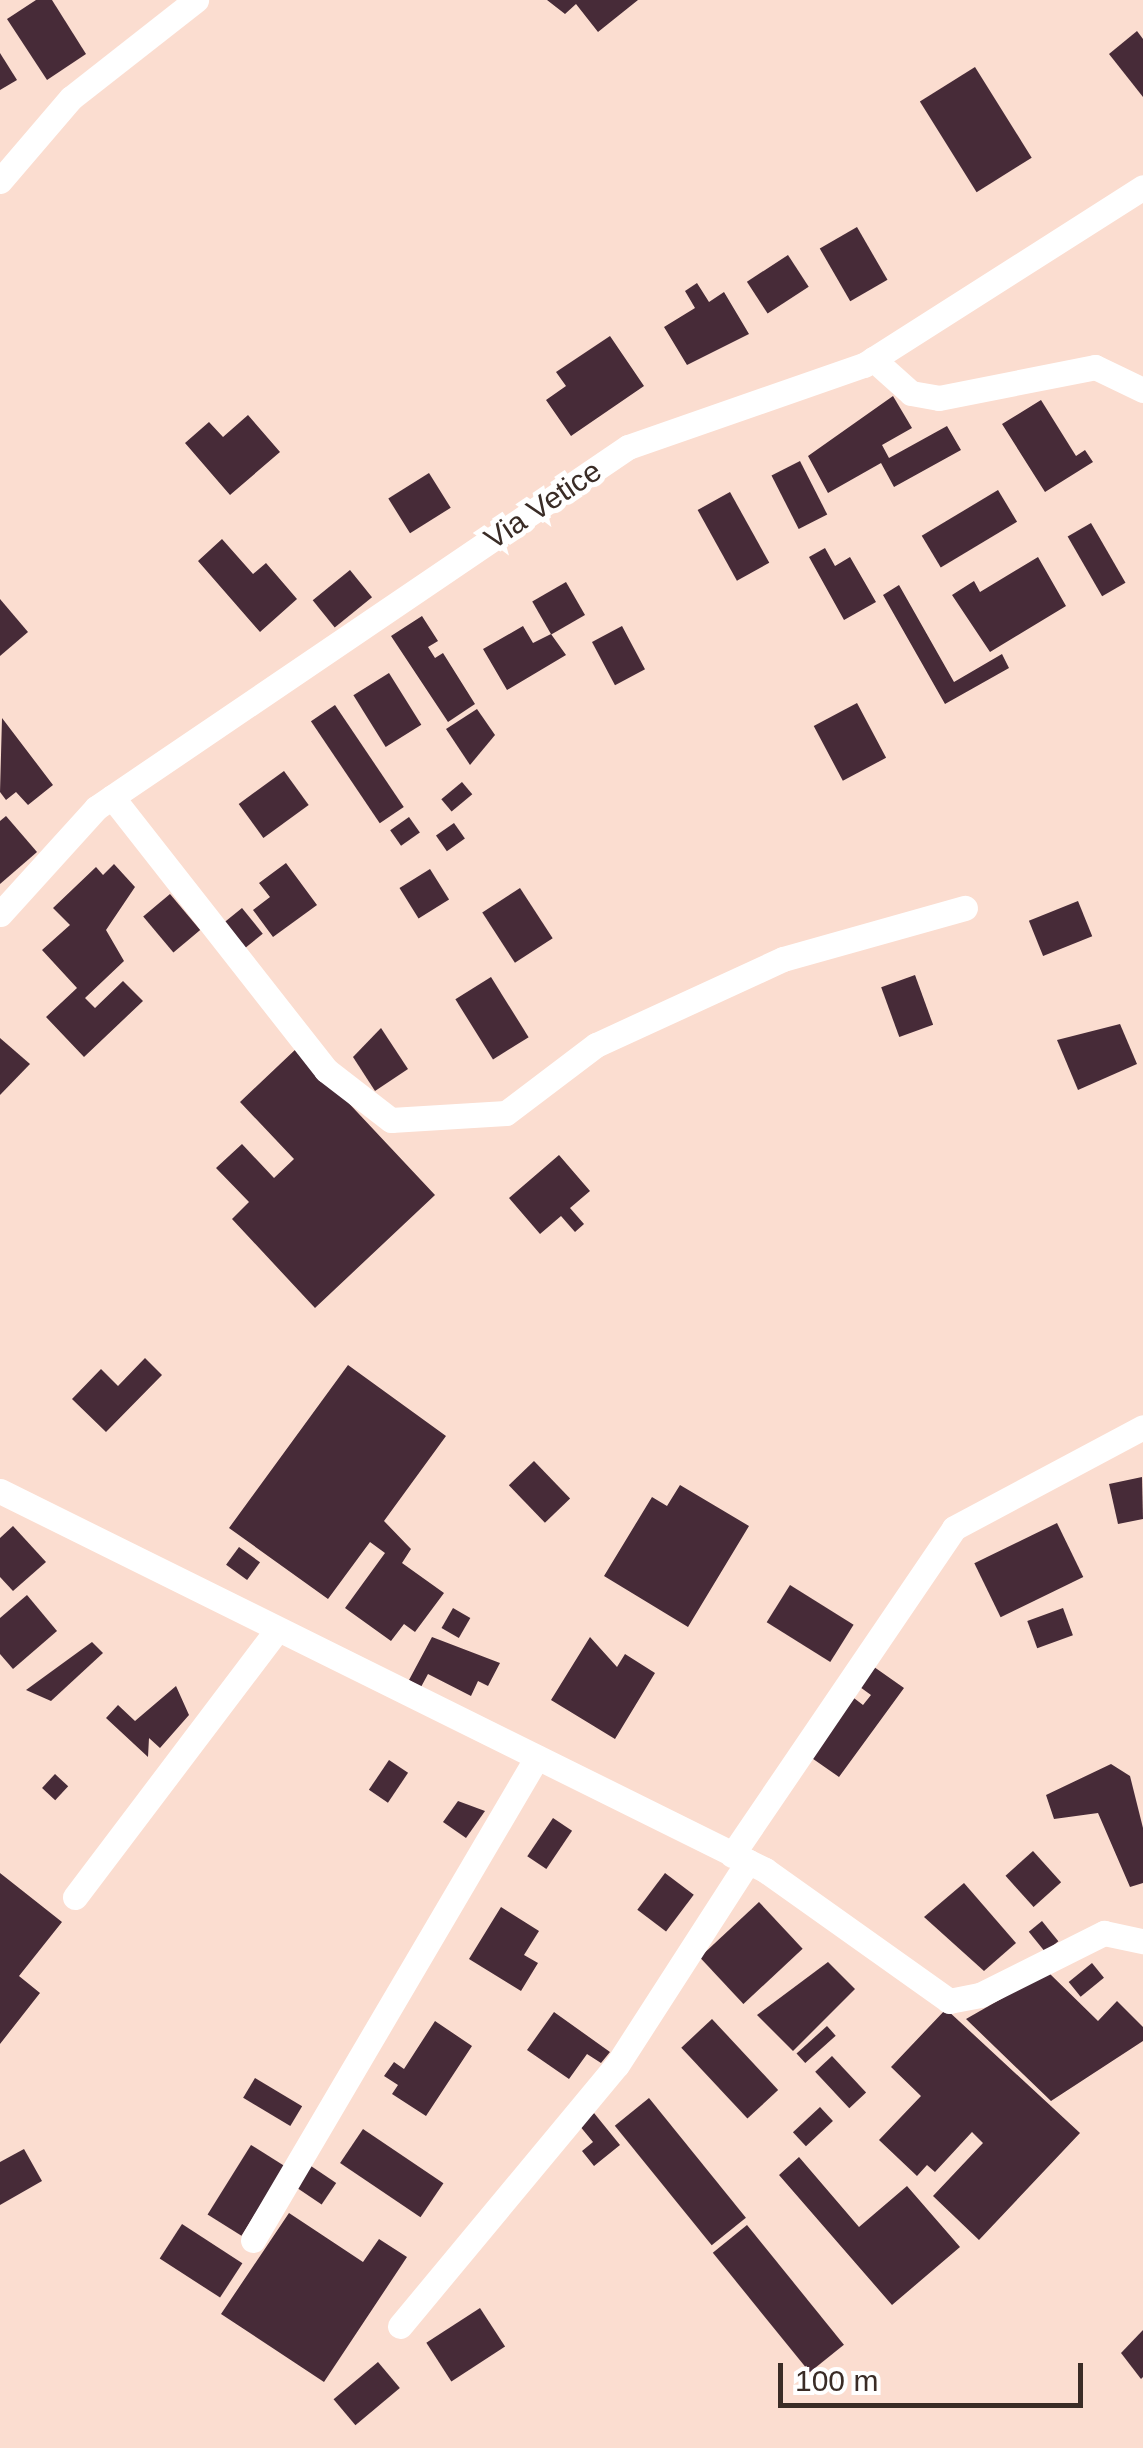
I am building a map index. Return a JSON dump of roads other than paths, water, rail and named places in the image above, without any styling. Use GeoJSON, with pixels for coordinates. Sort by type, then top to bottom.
{"type":"FeatureCollection","features":[{"type":"Feature","properties":{"kind":"street"},"geometry":{"type":"LineString","coordinates":[[0,181],[72,98],[196,0]]}},
{"type":"Feature","properties":{"kind":"street","name":"Via Vetice"},"geometry":{"type":"LineString","coordinates":[[0,914],[112,797],[628,447],[872,359],[1143,187]]}},
{"type":"Feature","properties":{"kind":"street"},"geometry":{"type":"LineString","coordinates":[[872,359],[911,393],[939,398],[1095,366],[1143,390]]}},
{"type":"Feature","properties":{"kind":"street"},"geometry":{"type":"LineString","coordinates":[[112,797],[326,1070],[391,1120],[506,1114],[596,1045],[783,959],[965,908]]}},
{"type":"Feature","properties":{"kind":"street"},"geometry":{"type":"LineString","coordinates":[[400,2326],[617,2064],[740,1858],[954,1528],[1143,1427]]}},
{"type":"Feature","properties":{"kind":"street"},"geometry":{"type":"LineString","coordinates":[[0,1491],[740,1858],[949,2001],[980,1995],[1104,1934],[1143,1941]]}},
{"type":"Feature","properties":{"kind":"street"},"geometry":{"type":"LineString","coordinates":[[75,1897],[276,1631]]}},
{"type":"Feature","properties":{"kind":"street"},"geometry":{"type":"LineString","coordinates":[[253,2240],[537,1757]]}}]}
